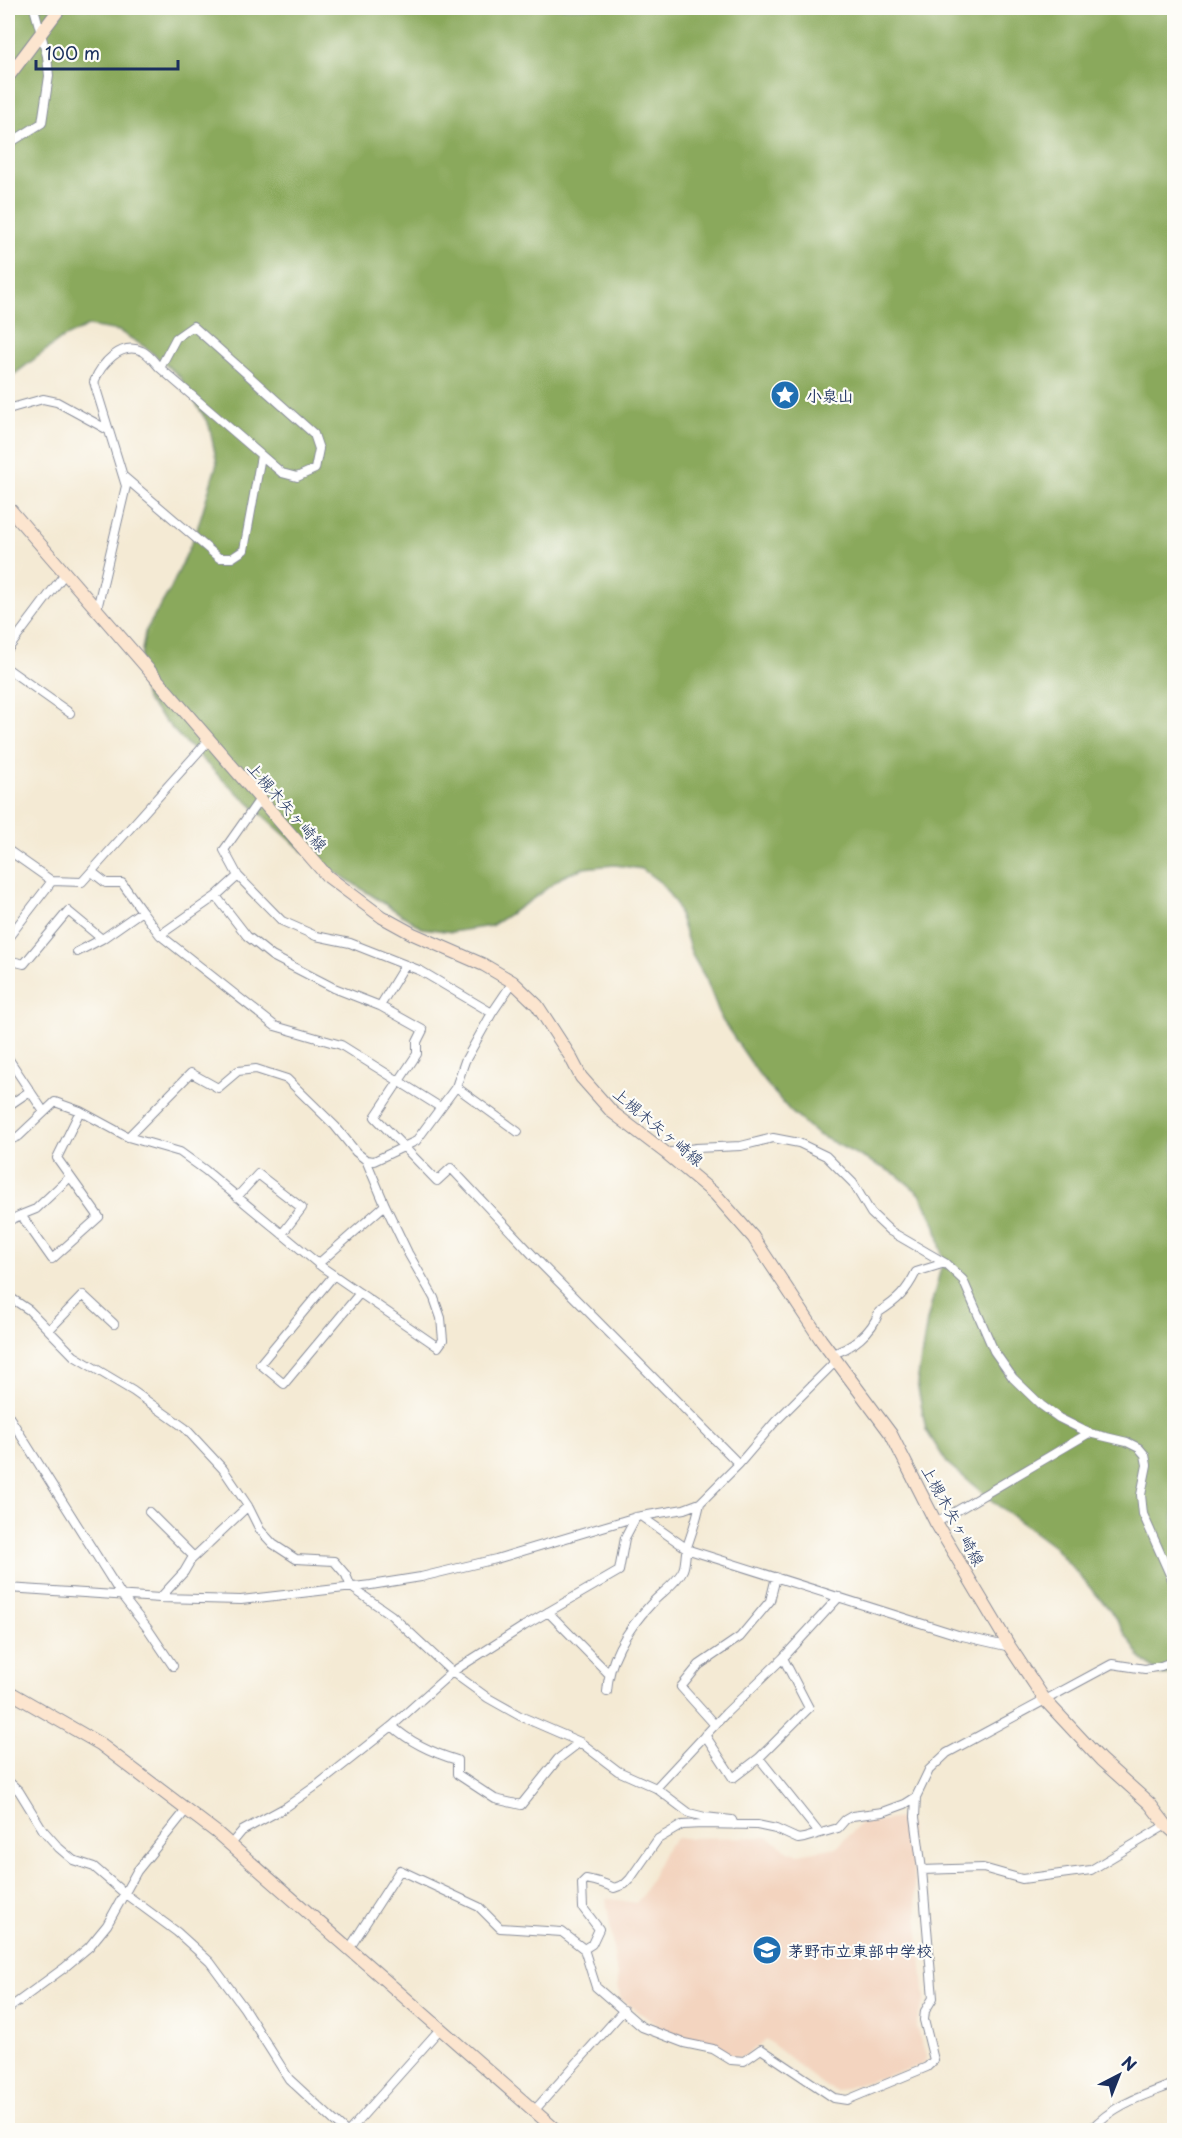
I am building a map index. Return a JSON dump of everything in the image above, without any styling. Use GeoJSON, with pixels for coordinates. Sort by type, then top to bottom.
{"type":"FeatureCollection","features":[{"type":"Feature","properties":{"kind":"main road"},"geometry":{"type":"LineString","coordinates":[[8,77],[60,8]]}},
{"type":"Feature","properties":{"kind":"main road","name":"上槻木矢ヶ崎線"},"geometry":{"type":"LineString","coordinates":[[8,507],[327,876],[360,903],[413,934],[484,965],[513,982],[537,1005],[581,1077],[612,1112],[716,1195],[753,1237],[833,1357],[891,1434],[936,1523],[1010,1647],[1045,1700],[1101,1760],[1150,1804],[1170,1829]]}},
{"type":"Feature","properties":{"kind":"main road"},"geometry":{"type":"LineString","coordinates":[[8,1691],[100,1744],[231,1844],[556,2130]]}},
{"type":"Feature","properties":{"kind":"street"},"geometry":{"type":"LineString","coordinates":[[8,144],[42,123],[49,76],[34,8]]}},
{"type":"Feature","properties":{"kind":"street"},"geometry":{"type":"LineString","coordinates":[[97,609],[126,486],[94,382],[98,372],[110,358],[129,348],[143,351],[160,368],[282,473],[297,477],[315,469],[319,449],[314,434],[193,326],[176,338],[160,368]]}},
{"type":"Feature","properties":{"kind":"street"},"geometry":{"type":"LineString","coordinates":[[8,409],[43,399],[57,402],[108,429]]}},
{"type":"Feature","properties":{"kind":"street"},"geometry":{"type":"LineString","coordinates":[[123,476],[219,558],[232,558],[244,550],[261,456]]}},
{"type":"Feature","properties":{"kind":"street"},"geometry":{"type":"LineString","coordinates":[[8,649],[66,572]]}},
{"type":"Feature","properties":{"kind":"street"},"geometry":{"type":"LineString","coordinates":[[8,669],[70,713]]}},
{"type":"Feature","properties":{"kind":"street"},"geometry":{"type":"LineString","coordinates":[[8,850],[52,881],[82,882],[208,740]]}},
{"type":"Feature","properties":{"kind":"street"},"geometry":{"type":"LineString","coordinates":[[260,799],[224,850],[238,876],[282,921],[316,936],[350,943],[421,971],[492,1013]]}},
{"type":"Feature","properties":{"kind":"street"},"geometry":{"type":"LineString","coordinates":[[92,872],[106,883],[122,883],[160,935],[275,1026],[341,1045],[440,1107]]}},
{"type":"Feature","properties":{"kind":"street"},"geometry":{"type":"LineString","coordinates":[[160,935],[216,896],[238,876]]}},
{"type":"Feature","properties":{"kind":"street"},"geometry":{"type":"LineString","coordinates":[[8,938],[52,881]]}},
{"type":"Feature","properties":{"kind":"street"},"geometry":{"type":"LineString","coordinates":[[216,896],[247,936],[272,956],[334,988],[380,1006],[423,1030],[417,1042],[417,1054],[375,1117],[437,1181],[451,1168],[543,1266],[739,1464]]}},
{"type":"Feature","properties":{"kind":"street"},"geometry":{"type":"LineString","coordinates":[[8,960],[24,964],[68,911],[102,939]]}},
{"type":"Feature","properties":{"kind":"street"},"geometry":{"type":"LineString","coordinates":[[77,952],[102,939],[142,911]]}},
{"type":"Feature","properties":{"kind":"street"},"geometry":{"type":"LineString","coordinates":[[380,1006],[405,964]]}},
{"type":"Feature","properties":{"kind":"street"},"geometry":{"type":"LineString","coordinates":[[366,1160],[374,1161],[416,1141],[456,1087],[465,1061],[492,1013],[513,982]]}},
{"type":"Feature","properties":{"kind":"street"},"geometry":{"type":"LineString","coordinates":[[8,1058],[44,1112]]}},
{"type":"Feature","properties":{"kind":"street"},"geometry":{"type":"LineString","coordinates":[[8,1141],[19,1136],[55,1102],[80,1111],[128,1137],[180,1152],[334,1275],[438,1347],[443,1340],[441,1318],[434,1298],[408,1253],[366,1160],[356,1152],[335,1126],[286,1080],[256,1068],[238,1071],[218,1088],[191,1073],[128,1137]]}},
{"type":"Feature","properties":{"kind":"street"},"geometry":{"type":"LineString","coordinates":[[456,1087],[518,1132]]}},
{"type":"Feature","properties":{"kind":"street"},"geometry":{"type":"LineString","coordinates":[[8,1106],[30,1091]]}},
{"type":"Feature","properties":{"kind":"street"},"geometry":{"type":"LineString","coordinates":[[21,1215],[52,1259],[99,1217],[57,1158],[80,1111]]}},
{"type":"Feature","properties":{"kind":"street"},"geometry":{"type":"LineString","coordinates":[[666,1153],[696,1148],[741,1146],[773,1138],[799,1143],[826,1156],[854,1183],[871,1213],[890,1231],[945,1263],[963,1280],[994,1352],[1012,1378],[1059,1418],[1089,1433],[1127,1442],[1139,1448],[1145,1455],[1147,1465],[1141,1495],[1143,1514],[1174,1584]]}},
{"type":"Feature","properties":{"kind":"street"},"geometry":{"type":"LineString","coordinates":[[237,1197],[258,1174],[302,1208],[282,1234]]}},
{"type":"Feature","properties":{"kind":"street"},"geometry":{"type":"LineString","coordinates":[[8,1221],[36,1209],[70,1177]]}},
{"type":"Feature","properties":{"kind":"street"},"geometry":{"type":"LineString","coordinates":[[318,1263],[385,1205]]}},
{"type":"Feature","properties":{"kind":"street"},"geometry":{"type":"LineString","coordinates":[[8,1588],[160,1598],[241,1600],[398,1582],[496,1559],[639,1517],[684,1509],[700,1503],[739,1464],[833,1357],[869,1331],[879,1312],[896,1302],[908,1288],[916,1272],[945,1263]]}},
{"type":"Feature","properties":{"kind":"street"},"geometry":{"type":"LineString","coordinates":[[334,1275],[260,1364],[284,1384],[360,1293]]}},
{"type":"Feature","properties":{"kind":"street"},"geometry":{"type":"LineString","coordinates":[[49,1330],[83,1295],[114,1324]]}},
{"type":"Feature","properties":{"kind":"street"},"geometry":{"type":"LineString","coordinates":[[8,1296],[29,1310],[74,1356],[133,1391],[185,1428],[223,1469],[248,1506],[260,1530],[273,1544],[296,1559],[334,1560],[351,1587],[391,1615],[452,1672],[488,1698],[520,1716],[580,1742],[618,1771],[656,1788],[690,1812],[705,1817],[732,1820],[734,1825]]}},
{"type":"Feature","properties":{"kind":"street"},"geometry":{"type":"LineString","coordinates":[[8,1415],[122,1596],[173,1666]]}},
{"type":"Feature","properties":{"kind":"street"},"geometry":{"type":"LineString","coordinates":[[936,1523],[1089,1433]]}},
{"type":"Feature","properties":{"kind":"street"},"geometry":{"type":"LineString","coordinates":[[607,1692],[609,1674],[617,1652],[635,1624],[684,1569],[687,1548],[700,1503]]}},
{"type":"Feature","properties":{"kind":"street"},"geometry":{"type":"LineString","coordinates":[[160,1598],[184,1572],[194,1557],[248,1506]]}},
{"type":"Feature","properties":{"kind":"street"},"geometry":{"type":"LineString","coordinates":[[149,1512],[194,1557]]}},
{"type":"Feature","properties":{"kind":"street"},"geometry":{"type":"LineString","coordinates":[[639,1517],[687,1548],[735,1566],[958,1635],[1010,1647]]}},
{"type":"Feature","properties":{"kind":"street"},"geometry":{"type":"LineString","coordinates":[[231,1844],[242,1831],[286,1807],[392,1726],[452,1672],[619,1571],[625,1538],[639,1517]]}},
{"type":"Feature","properties":{"kind":"street"},"geometry":{"type":"LineString","coordinates":[[715,1725],[681,1687],[699,1665],[740,1637],[770,1601],[776,1577]]}},
{"type":"Feature","properties":{"kind":"street"},"geometry":{"type":"LineString","coordinates":[[656,1788],[839,1597]]}},
{"type":"Feature","properties":{"kind":"street"},"geometry":{"type":"LineString","coordinates":[[548,1612],[609,1674]]}},
{"type":"Feature","properties":{"kind":"street"},"geometry":{"type":"LineString","coordinates":[[705,1736],[733,1778],[759,1758],[809,1708],[783,1658]]}},
{"type":"Feature","properties":{"kind":"street"},"geometry":{"type":"LineString","coordinates":[[349,1949],[400,1870],[479,1907],[500,1928],[562,1932],[584,1949],[596,1987],[642,2027],[684,2043],[713,2049],[731,2060],[744,2061],[761,2049],[834,2098],[847,2100],[927,2067],[934,2061],[924,2020],[925,2012],[933,1998],[915,1817],[916,1797],[929,1770],[947,1753],[1112,1665],[1145,1669],[1174,1661]]}},
{"type":"Feature","properties":{"kind":"street"},"geometry":{"type":"LineString","coordinates":[[392,1726],[406,1738],[439,1755],[457,1760],[456,1774],[495,1799],[520,1805],[558,1760],[580,1742]]}},
{"type":"Feature","properties":{"kind":"street"},"geometry":{"type":"LineString","coordinates":[[759,1758],[819,1833]]}},
{"type":"Feature","properties":{"kind":"street"},"geometry":{"type":"LineString","coordinates":[[8,1780],[19,1791],[43,1830],[59,1848],[73,1860],[94,1867],[124,1893],[151,1911],[210,1962],[250,2017],[290,2079],[344,2130]]}},
{"type":"Feature","properties":{"kind":"street"},"geometry":{"type":"LineString","coordinates":[[584,1949],[592,1944],[600,1929],[583,1908],[582,1883],[586,1879],[614,1888],[625,1884],[658,1839],[682,1825],[757,1825],[776,1829],[798,1839],[838,1828],[852,1816],[883,1812],[905,1804],[916,1797]]}},
{"type":"Feature","properties":{"kind":"street"},"geometry":{"type":"LineString","coordinates":[[8,2009],[89,1947],[107,1925],[137,1871],[186,1809]]}},
{"type":"Feature","properties":{"kind":"street"},"geometry":{"type":"LineString","coordinates":[[922,1870],[983,1869],[1022,1879],[1091,1870],[1170,1829]]}},
{"type":"Feature","properties":{"kind":"street"},"geometry":{"type":"LineString","coordinates":[[533,2112],[624,2010]]}},
{"type":"Feature","properties":{"kind":"street"},"geometry":{"type":"LineString","coordinates":[[350,2130],[440,2029]]}},
{"type":"Feature","properties":{"kind":"street"},"geometry":{"type":"LineString","coordinates":[[1090,2130],[1113,2109],[1135,2098],[1174,2084]]}},
{"type":"Feature","properties":{"kind":"shaded area","name":"茅野市立東部中学校"},"geometry":{"type":"Polygon","coordinates":[[[901,1818],[909,1826],[925,2000],[916,2027],[926,2056],[925,2062],[919,2066],[836,2091],[826,2087],[766,2039],[744,2057],[733,2056],[713,2043],[673,2037],[620,1998],[606,1898],[636,1903],[642,1896],[667,1847],[677,1838],[768,1837],[790,1852],[799,1854],[837,1847],[861,1823],[901,1818]]]}},
{"type":"Feature","properties":{"kind":"green space"},"geometry":{"type":"Polygon","coordinates":[[[8,8],[1174,8],[1174,1673],[1161,1676],[1140,1657],[1110,1610],[1054,1547],[996,1504],[947,1463],[926,1430],[917,1383],[927,1321],[943,1260],[936,1226],[920,1194],[897,1175],[817,1134],[790,1111],[760,1076],[722,1020],[706,979],[692,955],[676,904],[661,883],[642,869],[615,865],[583,868],[562,877],[491,926],[452,932],[422,928],[303,851],[223,780],[146,700],[139,669],[145,632],[171,588],[196,533],[217,463],[209,425],[180,377],[145,347],[119,331],[88,326],[61,339],[8,379],[8,8]]]}},
{"type":"Feature","properties":{"kind":"place","name":"小泉山"},"geometry":{"type":"Point","coordinates":[785,395]}},
{"type":"Feature","properties":{"kind":"place","name":"茅野市立東部中学校"},"geometry":{"type":"Point","coordinates":[767,1950]}}]}
